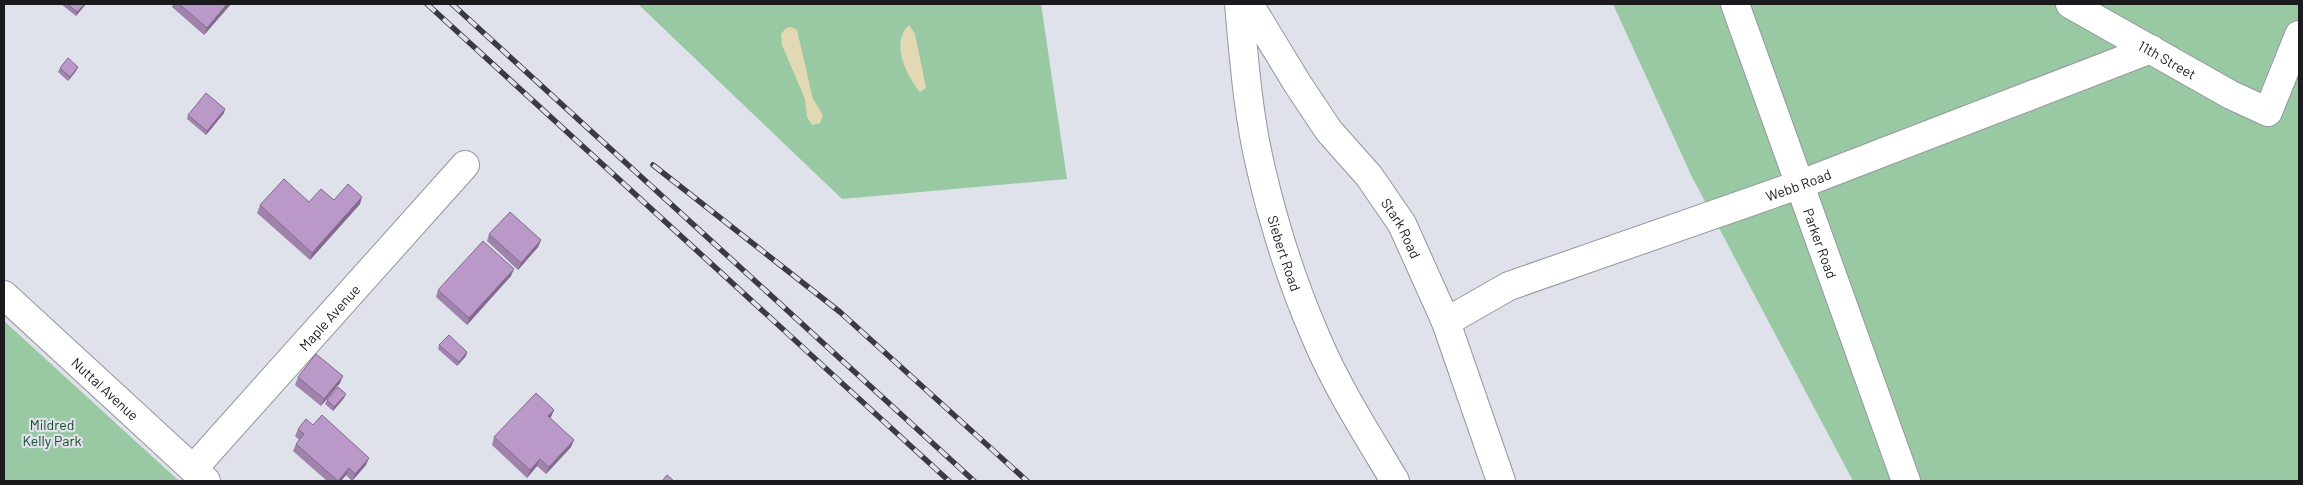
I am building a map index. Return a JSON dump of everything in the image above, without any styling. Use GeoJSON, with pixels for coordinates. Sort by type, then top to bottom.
{"type":"FeatureCollection","features":[{"type":"Feature","properties":{"kind":"street","name":"Siebert Road"},"geometry":{"type":"LineString","coordinates":[[1239,4],[1247,89],[1261,168],[1284,248],[1315,336],[1349,403],[1395,481]]}},
{"type":"Feature","properties":{"kind":"street","name":"Stark Road"},"geometry":{"type":"LineString","coordinates":[[1249,4],[1329,131],[1369,176],[1402,224],[1446,322],[1501,481]]}},
{"type":"Feature","properties":{"kind":"street","name":"Parker Road"},"geometry":{"type":"LineString","coordinates":[[1735,4],[1906,481]]}},
{"type":"Feature","properties":{"kind":"street","name":"11th Street"},"geometry":{"type":"LineString","coordinates":[[2070,4],[2231,95],[2268,112],[2299,35]]}},
{"type":"Feature","properties":{"kind":"street","name":"Webb Road"},"geometry":{"type":"LineString","coordinates":[[1446,322],[1509,286],[1801,184],[2150,48]]}},
{"type":"Feature","properties":{"kind":"street","name":"Maple Avenue"},"geometry":{"type":"LineString","coordinates":[[199,475],[465,165]]}},
{"type":"Feature","properties":{"kind":"street","name":"Nuttal Avenue"},"geometry":{"type":"LineString","coordinates":[[4,295],[199,475]]}},
{"type":"Feature","properties":{"kind":"green space"},"geometry":{"type":"Polygon","coordinates":[[[638,4],[1041,4],[1067,179],[842,199],[638,4]]]}},
{"type":"Feature","properties":{"kind":"green space"},"geometry":{"type":"Polygon","coordinates":[[[1613,4],[2299,4],[2299,481],[1853,481],[1692,177],[1613,4]]]}},
{"type":"Feature","properties":{"kind":"green space","name":"Mildred Kelly Park"},"geometry":{"type":"Polygon","coordinates":[[[4,321],[179,481],[4,481],[4,321]]]}},
{"type":"Feature","properties":{"kind":"sand"},"geometry":{"type":"Polygon","coordinates":[[[909,25],[915,34],[926,88],[920,92],[905,68],[900,50],[903,32],[909,25]]]}},
{"type":"Feature","properties":{"kind":"sand"},"geometry":{"type":"Polygon","coordinates":[[[791,27],[797,30],[813,99],[823,115],[820,123],[812,125],[807,117],[805,99],[782,45],[781,34],[786,28],[791,27]]]}},
{"type":"Feature","properties":{"kind":"building"},"geometry":{"type":"Polygon","coordinates":[[[67,4],[85,4],[77,12],[67,4]]]}},
{"type":"Feature","properties":{"kind":"building"},"geometry":{"type":"Polygon","coordinates":[[[179,4],[227,4],[207,28],[179,4]]]}},
{"type":"Feature","properties":{"kind":"building"},"geometry":{"type":"Polygon","coordinates":[[[68,58],[78,67],[70,77],[60,68],[68,58]]]}},
{"type":"Feature","properties":{"kind":"building"},"geometry":{"type":"Polygon","coordinates":[[[206,93],[225,109],[207,131],[188,115],[206,93]]]}},
{"type":"Feature","properties":{"kind":"building"},"geometry":{"type":"Polygon","coordinates":[[[284,179],[309,202],[321,189],[334,200],[348,184],[362,197],[312,253],[260,205],[284,179]]]}},
{"type":"Feature","properties":{"kind":"building"},"geometry":{"type":"Polygon","coordinates":[[[510,212],[541,240],[521,263],[489,234],[510,212]]]}},
{"type":"Feature","properties":{"kind":"building"},"geometry":{"type":"Polygon","coordinates":[[[483,241],[514,269],[469,318],[438,290],[483,241]]]}},
{"type":"Feature","properties":{"kind":"building"},"geometry":{"type":"Polygon","coordinates":[[[449,335],[467,352],[459,362],[439,345],[449,335]]]}},
{"type":"Feature","properties":{"kind":"building"},"geometry":{"type":"Polygon","coordinates":[[[316,354],[343,376],[324,399],[298,377],[316,354]]]}},
{"type":"Feature","properties":{"kind":"building"},"geometry":{"type":"Polygon","coordinates":[[[338,387],[346,394],[334,407],[327,400],[338,387]]]}},
{"type":"Feature","properties":{"kind":"building"},"geometry":{"type":"Polygon","coordinates":[[[536,393],[554,410],[548,416],[574,440],[549,467],[540,459],[530,470],[494,437],[536,393]]]}},
{"type":"Feature","properties":{"kind":"building"},"geometry":{"type":"Polygon","coordinates":[[[322,415],[369,458],[355,474],[349,468],[338,481],[296,444],[304,434],[298,429],[306,419],[313,425],[322,415]]]}},
{"type":"Feature","properties":{"kind":"building"},"geometry":{"type":"Polygon","coordinates":[[[667,475],[674,481],[662,481],[667,475]]]}},
{"type":"Feature","properties":{"kind":"railway"},"geometry":{"type":"LineString","coordinates":[[427,4],[949,481]]}},
{"type":"Feature","properties":{"kind":"railway"},"geometry":{"type":"LineString","coordinates":[[452,4],[974,481]]}},
{"type":"Feature","properties":{"kind":"railway"},"geometry":{"type":"LineString","coordinates":[[653,165],[840,312],[1027,481]]}}]}
